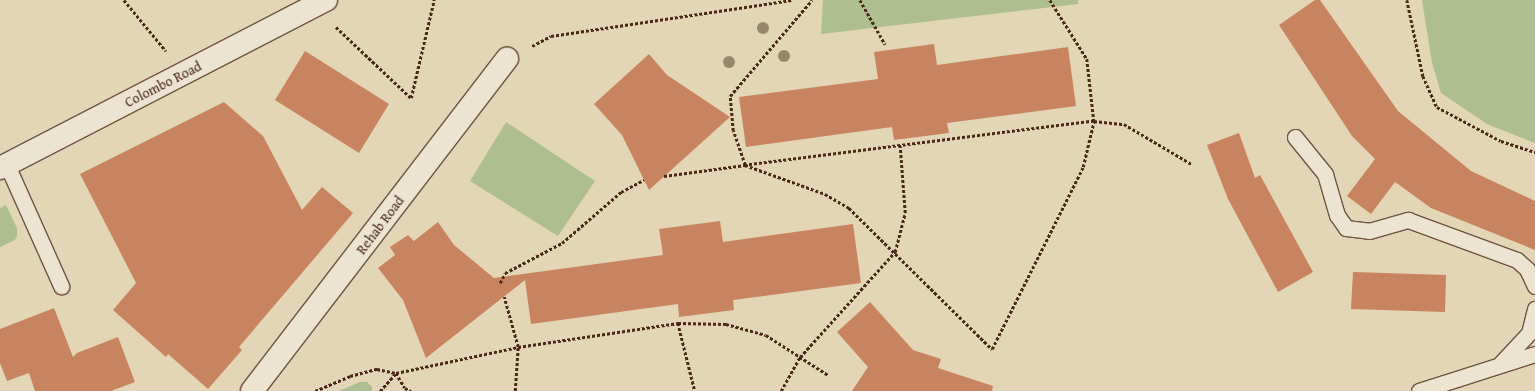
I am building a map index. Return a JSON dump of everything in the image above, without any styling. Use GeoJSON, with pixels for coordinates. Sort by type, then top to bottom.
{"type":"FeatureCollection","features":[{"type":"Feature","properties":{"kind":"street","name":"Colombo Road"},"geometry":{"type":"LineString","coordinates":[[3,166],[326,0]]}},
{"type":"Feature","properties":{"kind":"street","name":"Rehab Road"},"geometry":{"type":"LineString","coordinates":[[252,391],[507,59]]}},
{"type":"Feature","properties":{"kind":"lane"},"geometry":{"type":"LineString","coordinates":[[1296,137],[1326,174],[1337,214],[1346,228],[1369,231],[1408,220],[1517,260],[1527,269],[1535,286]]}},
{"type":"Feature","properties":{"kind":"lane"},"geometry":{"type":"LineString","coordinates":[[3,166],[61,286]]}},
{"type":"Feature","properties":{"kind":"lane"},"geometry":{"type":"LineString","coordinates":[[1499,365],[1529,333],[1535,309]]}},
{"type":"Feature","properties":{"kind":"lane"},"geometry":{"type":"LineString","coordinates":[[1419,391],[1535,354]]}},
{"type":"Feature","properties":{"kind":"path"},"geometry":{"type":"LineString","coordinates":[[124,0],[167,52]]}},
{"type":"Feature","properties":{"kind":"path"},"geometry":{"type":"LineString","coordinates":[[331,22],[411,98],[434,0]]}},
{"type":"Feature","properties":{"kind":"path"},"geometry":{"type":"LineString","coordinates":[[507,59],[551,36],[791,0]]}},
{"type":"Feature","properties":{"kind":"path"},"geometry":{"type":"LineString","coordinates":[[812,0],[730,96],[733,131],[746,165],[825,194],[849,208],[992,349],[1083,167],[1094,121],[1087,59],[1050,0]]}},
{"type":"Feature","properties":{"kind":"path"},"geometry":{"type":"LineString","coordinates":[[860,0],[885,44]]}},
{"type":"Feature","properties":{"kind":"path"},"geometry":{"type":"LineString","coordinates":[[1407,0],[1423,76],[1437,107],[1501,141],[1535,152]]}},
{"type":"Feature","properties":{"kind":"path"},"geometry":{"type":"LineString","coordinates":[[664,176],[1094,121],[1124,124],[1193,165]]}},
{"type":"Feature","properties":{"kind":"path"},"geometry":{"type":"LineString","coordinates":[[781,391],[800,357],[895,252],[905,213],[900,146]]}},
{"type":"Feature","properties":{"kind":"path"},"geometry":{"type":"LineString","coordinates":[[500,283],[505,273],[562,243],[621,192],[644,180]]}},
{"type":"Feature","properties":{"kind":"path"},"geometry":{"type":"LineString","coordinates":[[504,297],[518,347],[515,391]]}},
{"type":"Feature","properties":{"kind":"path"},"geometry":{"type":"LineString","coordinates":[[678,323],[695,391]]}},
{"type":"Feature","properties":{"kind":"path"},"geometry":{"type":"LineString","coordinates":[[315,391],[350,376],[377,369],[396,373],[518,347],[678,323],[726,324],[766,335],[828,375]]}},
{"type":"Feature","properties":{"kind":"path"},"geometry":{"type":"LineString","coordinates":[[380,391],[396,373]]}},
{"type":"Feature","properties":{"kind":"path"},"geometry":{"type":"LineString","coordinates":[[396,373],[405,388],[411,391]]}},
{"type":"Feature","properties":{"kind":"green space"},"geometry":{"type":"Polygon","coordinates":[[[823,0],[1078,0],[1078,4],[821,34],[823,0]]]}},
{"type":"Feature","properties":{"kind":"green space"},"geometry":{"type":"Polygon","coordinates":[[[1422,0],[1535,0],[1535,143],[1487,124],[1441,93],[1432,63],[1422,0]]]}},
{"type":"Feature","properties":{"kind":"green space"},"geometry":{"type":"Polygon","coordinates":[[[506,122],[595,181],[558,236],[470,181],[506,122]]]}},
{"type":"Feature","properties":{"kind":"green space"},"geometry":{"type":"Polygon","coordinates":[[[6,205],[17,228],[17,236],[15,240],[0,247],[0,208],[6,205]]]}},
{"type":"Feature","properties":{"kind":"green space"},"geometry":{"type":"Polygon","coordinates":[[[360,382],[367,382],[372,387],[372,391],[339,391],[360,382]]]}},
{"type":"Feature","properties":{"kind":"building"},"geometry":{"type":"Polygon","coordinates":[[[1315,0],[1320,0],[1398,111],[1471,171],[1535,201],[1535,250],[1431,208],[1395,182],[1371,214],[1347,196],[1375,159],[1352,136],[1279,25],[1315,0]]]}},
{"type":"Feature","properties":{"kind":"building"},"geometry":{"type":"Polygon","coordinates":[[[934,44],[937,65],[1068,47],[1076,106],[947,123],[949,133],[894,140],[892,127],[746,147],[739,97],[878,79],[874,52],[934,44]]]}},
{"type":"Feature","properties":{"kind":"building"},"geometry":{"type":"Polygon","coordinates":[[[305,51],[389,104],[359,153],[275,100],[305,51]]]}},
{"type":"Feature","properties":{"kind":"building"},"geometry":{"type":"Polygon","coordinates":[[[649,54],[667,75],[730,117],[649,190],[622,135],[594,104],[649,54]]]}},
{"type":"Feature","properties":{"kind":"building"},"geometry":{"type":"Polygon","coordinates":[[[224,102],[263,136],[302,210],[322,187],[353,213],[239,347],[242,350],[208,389],[168,354],[166,357],[113,310],[136,283],[80,174],[224,102]]]}},
{"type":"Feature","properties":{"kind":"building"},"geometry":{"type":"Polygon","coordinates":[[[1239,133],[1255,178],[1260,175],[1313,272],[1278,292],[1228,199],[1207,145],[1239,133]]]}},
{"type":"Feature","properties":{"kind":"building"},"geometry":{"type":"Polygon","coordinates":[[[720,221],[723,242],[853,224],[861,283],[733,300],[734,310],[679,317],[678,304],[531,324],[525,280],[426,358],[403,300],[378,268],[395,255],[390,247],[408,235],[414,241],[438,222],[454,245],[494,278],[663,255],[659,229],[720,221]]]}},
{"type":"Feature","properties":{"kind":"building"},"geometry":{"type":"Polygon","coordinates":[[[1353,272],[1446,275],[1445,312],[1351,309],[1353,272]]]}},
{"type":"Feature","properties":{"kind":"building"},"geometry":{"type":"Polygon","coordinates":[[[870,302],[913,350],[941,359],[938,368],[993,386],[992,391],[852,391],[868,367],[837,332],[870,302]]]}},
{"type":"Feature","properties":{"kind":"building"},"geometry":{"type":"Polygon","coordinates":[[[54,308],[73,357],[77,353],[118,337],[135,382],[111,391],[35,391],[29,373],[7,381],[0,363],[0,329],[54,308]]]}}]}
